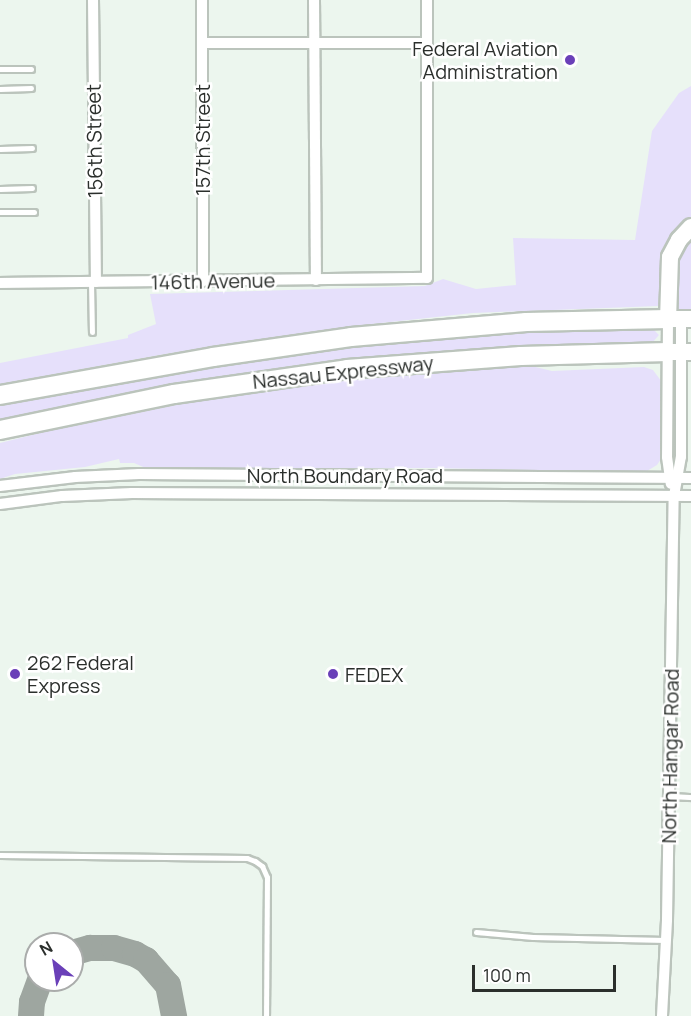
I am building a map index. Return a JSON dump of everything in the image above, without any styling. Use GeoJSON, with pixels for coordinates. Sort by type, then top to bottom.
{"type":"FeatureCollection","features":[{"type":"Feature","properties":{"kind":"highway"},"geometry":{"type":"LineString","coordinates":[[680,319],[670,257],[679,240],[691,227]]}},
{"type":"Feature","properties":{"kind":"highway","name":"Nassau Expressway"},"geometry":{"type":"LineString","coordinates":[[0,395],[213,357],[351,337],[526,322],[680,319]]}},
{"type":"Feature","properties":{"kind":"highway","name":"Nassau Expressway"},"geometry":{"type":"LineString","coordinates":[[0,430],[163,396],[324,372],[486,358],[680,352]]}},
{"type":"Feature","properties":{"kind":"street","name":"156th Street"},"geometry":{"type":"LineString","coordinates":[[93,0],[94,282]]}},
{"type":"Feature","properties":{"kind":"street","name":"157th Street"},"geometry":{"type":"LineString","coordinates":[[202,0],[203,281]]}},
{"type":"Feature","properties":{"kind":"street"},"geometry":{"type":"LineString","coordinates":[[314,0],[316,280]]}},
{"type":"Feature","properties":{"kind":"street"},"geometry":{"type":"LineString","coordinates":[[202,44],[428,43],[427,0]]}},
{"type":"Feature","properties":{"kind":"street","name":"146th Avenue"},"geometry":{"type":"LineString","coordinates":[[0,283],[427,278],[428,43]]}},
{"type":"Feature","properties":{"kind":"street","name":"North Hangar Road"},"geometry":{"type":"LineString","coordinates":[[662,1016],[667,940],[674,496],[674,478],[667,457],[680,352],[680,319]]}},
{"type":"Feature","properties":{"kind":"street","name":"North Boundary Road"},"geometry":{"type":"LineString","coordinates":[[0,486],[75,477],[139,474],[691,478]]}},
{"type":"Feature","properties":{"kind":"street","name":"North Boundary Road"},"geometry":{"type":"LineString","coordinates":[[0,504],[62,496],[132,493],[691,496]]}},
{"type":"Feature","properties":{"kind":"lane"},"geometry":{"type":"LineString","coordinates":[[0,69],[31,69]]}},
{"type":"Feature","properties":{"kind":"lane"},"geometry":{"type":"LineString","coordinates":[[0,89],[31,88]]}},
{"type":"Feature","properties":{"kind":"lane"},"geometry":{"type":"LineString","coordinates":[[0,149],[32,148]]}},
{"type":"Feature","properties":{"kind":"lane"},"geometry":{"type":"LineString","coordinates":[[0,189],[32,188]]}},
{"type":"Feature","properties":{"kind":"lane"},"geometry":{"type":"LineString","coordinates":[[0,212],[34,212]]}},
{"type":"Feature","properties":{"kind":"lane"},"geometry":{"type":"LineString","coordinates":[[92,332],[94,282]]}},
{"type":"Feature","properties":{"kind":"lane"},"geometry":{"type":"LineString","coordinates":[[669,796],[691,797]]}},
{"type":"Feature","properties":{"kind":"lane"},"geometry":{"type":"LineString","coordinates":[[0,855],[247,858],[255,861],[265,869],[268,881],[266,1016]]}},
{"type":"Feature","properties":{"kind":"lane"},"geometry":{"type":"LineString","coordinates":[[476,932],[532,937],[667,940]]}},
{"type":"Feature","properties":{"kind":"shaded area"},"geometry":{"type":"Polygon","coordinates":[[[691,86],[691,223],[658,306],[473,313],[372,324],[171,353],[0,384],[0,363],[128,338],[128,335],[156,324],[150,294],[425,286],[443,279],[476,289],[516,285],[513,238],[635,240],[652,131],[679,93],[691,86]]]}},
{"type":"Feature","properties":{"kind":"shaded area"},"geometry":{"type":"Polygon","coordinates":[[[691,235],[691,311],[675,310],[678,250],[691,235]]]}},
{"type":"Feature","properties":{"kind":"shaded area"},"geometry":{"type":"Polygon","coordinates":[[[653,329],[659,335],[652,343],[514,346],[291,366],[129,393],[0,422],[0,400],[346,345],[525,330],[653,329]]]}},
{"type":"Feature","properties":{"kind":"shaded area"},"geometry":{"type":"Polygon","coordinates":[[[523,364],[552,371],[644,367],[653,370],[662,382],[663,456],[657,465],[647,471],[634,472],[431,468],[148,469],[134,463],[120,463],[119,459],[85,467],[15,474],[0,479],[0,443],[44,432],[181,404],[310,385],[431,370],[523,364]]]}},
{"type":"Feature","properties":{"kind":"taxiway"},"geometry":{"type":"LineString","coordinates":[[84,950],[114,948],[146,960],[168,985],[174,1016]]}},
{"type":"Feature","properties":{"kind":"taxiway"},"geometry":{"type":"LineString","coordinates":[[31,1016],[36,992]]}},
{"type":"Feature","properties":{"kind":"place","name":"Federal Aviation Administration"},"geometry":{"type":"Point","coordinates":[570,60]}},
{"type":"Feature","properties":{"kind":"place","name":"262 Federal Express"},"geometry":{"type":"Point","coordinates":[15,674]}},
{"type":"Feature","properties":{"kind":"place","name":"FEDEX"},"geometry":{"type":"Point","coordinates":[333,674]}}]}
